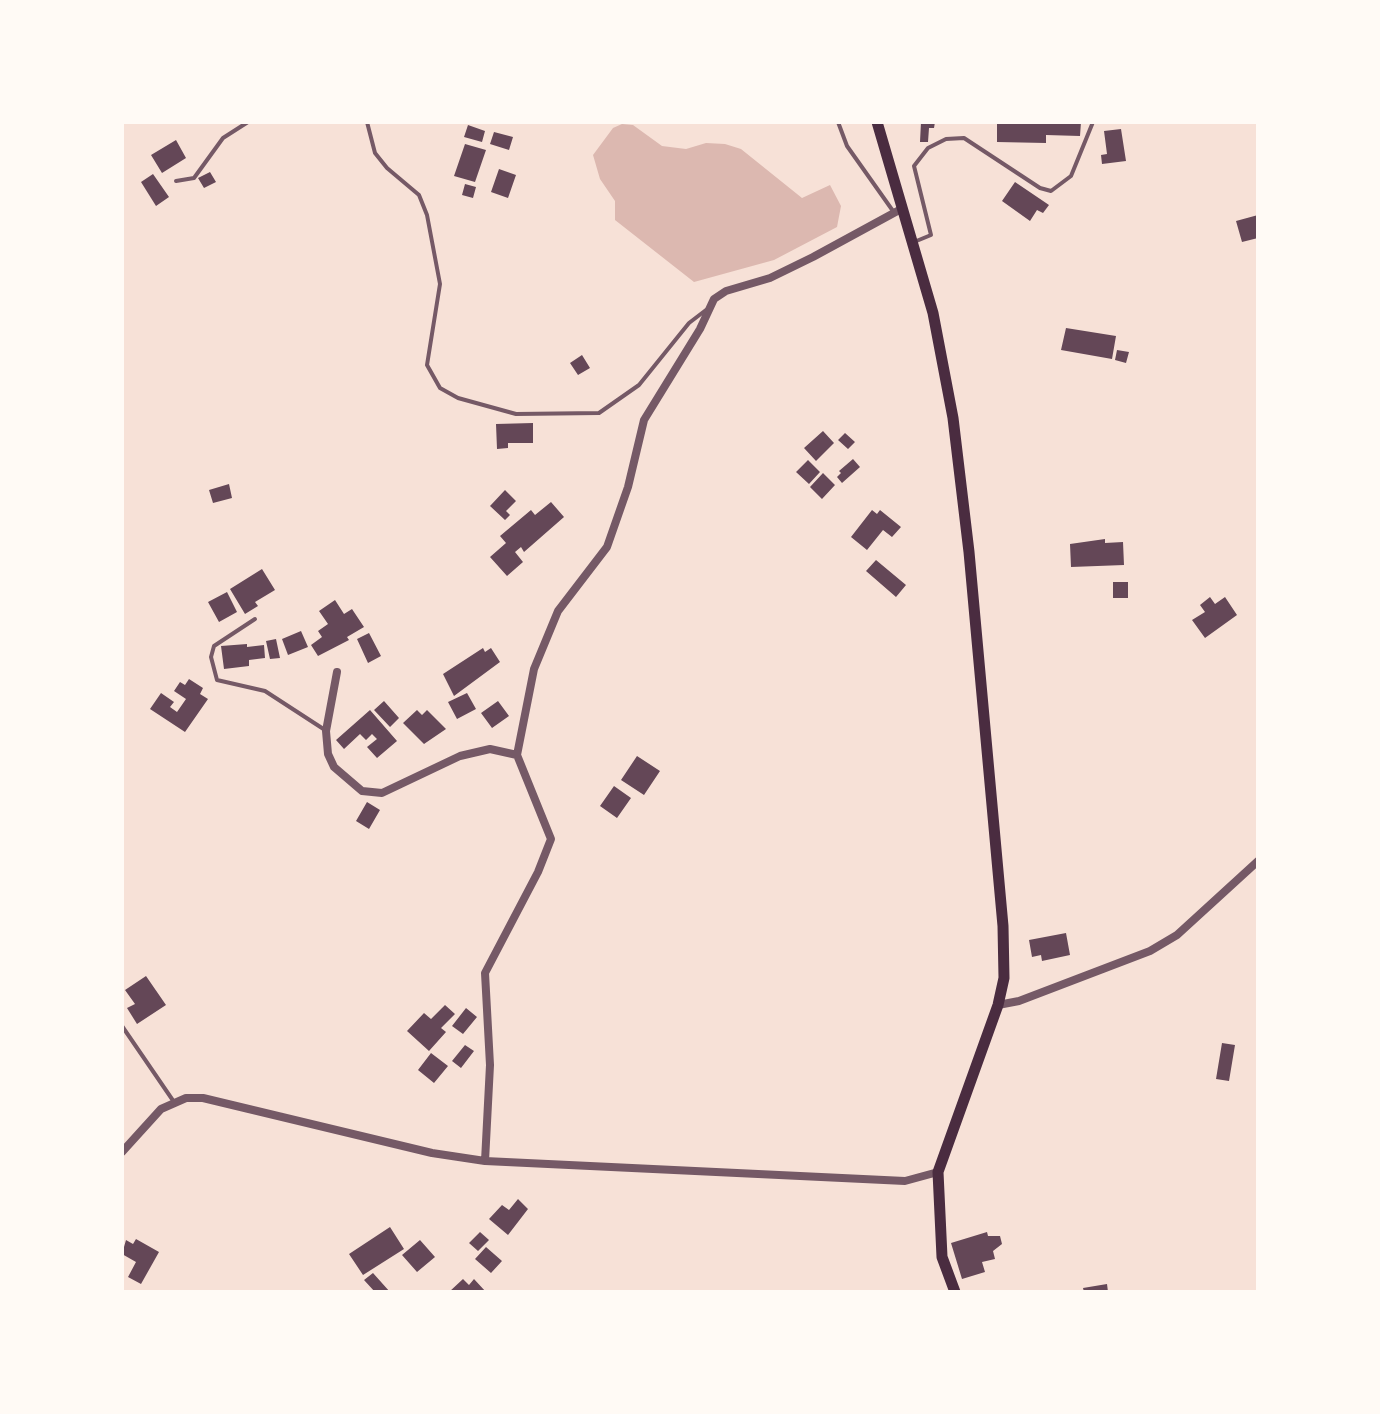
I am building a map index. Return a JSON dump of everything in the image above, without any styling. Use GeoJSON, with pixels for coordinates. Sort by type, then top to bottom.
{"type":"FeatureCollection","features":[{"type":"Feature","properties":{"kind":"main road"},"geometry":{"type":"LineString","coordinates":[[877,122],[899,210],[913,243],[933,313],[953,418],[968,537],[1003,926],[1004,978],[998,1005],[938,1172],[942,1257],[953,1291]]}},
{"type":"Feature","properties":{"kind":"street"},"geometry":{"type":"LineString","coordinates":[[485,1161],[490,1065],[485,973],[542,864],[551,839],[520,769],[517,755],[534,669],[558,611],[607,547],[628,487],[644,420],[700,329],[706,310],[726,291],[770,278],[899,210]]}},
{"type":"Feature","properties":{"kind":"street"},"geometry":{"type":"LineString","coordinates":[[337,672],[326,731],[334,767],[362,791],[382,793],[460,756],[490,749],[517,755]]}},
{"type":"Feature","properties":{"kind":"street"},"geometry":{"type":"LineString","coordinates":[[998,1005],[1019,1001],[1150,951],[1177,935],[1258,861]]}},
{"type":"Feature","properties":{"kind":"street"},"geometry":{"type":"LineString","coordinates":[[122,1152],[149,1119],[174,1102],[203,1098],[233,1102],[430,1153],[485,1161],[905,1181],[938,1172]]}},
{"type":"Feature","properties":{"kind":"lane"},"geometry":{"type":"LineString","coordinates":[[176,181],[194,178],[223,138],[248,122]]}},
{"type":"Feature","properties":{"kind":"lane"},"geometry":{"type":"LineString","coordinates":[[367,122],[375,153],[387,168],[419,195],[427,215],[440,284],[427,365],[440,388],[458,398],[516,414],[599,413],[639,385],[689,323],[706,310]]}},
{"type":"Feature","properties":{"kind":"lane"},"geometry":{"type":"LineString","coordinates":[[838,122],[847,146],[899,210]]}},
{"type":"Feature","properties":{"kind":"lane"},"geometry":{"type":"LineString","coordinates":[[913,243],[931,235],[914,166],[928,148],[946,139],[964,138],[1040,188],[1051,191],[1071,176],[1093,122]]}},
{"type":"Feature","properties":{"kind":"lane"},"geometry":{"type":"LineString","coordinates":[[255,619],[214,646],[211,657],[217,680],[265,691],[326,731]]}},
{"type":"Feature","properties":{"kind":"lane"},"geometry":{"type":"LineString","coordinates":[[122,1026],[174,1102]]}},
{"type":"Feature","properties":{"kind":"shaded area"},"geometry":{"type":"Polygon","coordinates":[[[622,124],[633,125],[662,146],[686,149],[706,143],[741,149],[802,198],[830,185],[841,206],[837,227],[774,260],[694,282],[615,220],[615,201],[600,179],[593,155],[613,128],[622,124]]]}},
{"type":"Feature","properties":{"kind":"building"},"geometry":{"type":"Polygon","coordinates":[[[921,122],[935,122],[934,128],[929,128],[928,142],[920,142],[921,122]]]}},
{"type":"Feature","properties":{"kind":"building"},"geometry":{"type":"Polygon","coordinates":[[[997,122],[1081,122],[1080,136],[1046,135],[1046,143],[997,142],[997,122]]]}},
{"type":"Feature","properties":{"kind":"building"},"geometry":{"type":"Polygon","coordinates":[[[468,125],[485,131],[482,142],[464,137],[468,125]]]}},
{"type":"Feature","properties":{"kind":"building"},"geometry":{"type":"Polygon","coordinates":[[[1121,129],[1126,161],[1102,164],[1101,155],[1107,154],[1104,131],[1121,129]]]}},
{"type":"Feature","properties":{"kind":"building"},"geometry":{"type":"Polygon","coordinates":[[[494,132],[513,137],[509,150],[490,144],[494,132]]]}},
{"type":"Feature","properties":{"kind":"building"},"geometry":{"type":"Polygon","coordinates":[[[176,140],[186,158],[162,173],[151,155],[176,140]]]}},
{"type":"Feature","properties":{"kind":"building"},"geometry":{"type":"Polygon","coordinates":[[[465,144],[486,150],[475,182],[454,176],[465,144]]]}},
{"type":"Feature","properties":{"kind":"building"},"geometry":{"type":"Polygon","coordinates":[[[499,169],[516,175],[508,198],[491,192],[499,169]]]}},
{"type":"Feature","properties":{"kind":"building"},"geometry":{"type":"Polygon","coordinates":[[[210,172],[216,182],[204,188],[198,178],[210,172]]]}},
{"type":"Feature","properties":{"kind":"building"},"geometry":{"type":"Polygon","coordinates":[[[153,174],[169,197],[156,206],[141,182],[153,174]]]}},
{"type":"Feature","properties":{"kind":"building"},"geometry":{"type":"Polygon","coordinates":[[[1015,182],[1049,205],[1043,213],[1037,210],[1030,221],[1002,201],[1015,182]]]}},
{"type":"Feature","properties":{"kind":"building"},"geometry":{"type":"Polygon","coordinates":[[[465,184],[476,187],[473,198],[462,195],[465,184]]]}},
{"type":"Feature","properties":{"kind":"building"},"geometry":{"type":"Polygon","coordinates":[[[1258,215],[1258,238],[1242,242],[1236,221],[1258,215]]]}},
{"type":"Feature","properties":{"kind":"building"},"geometry":{"type":"Polygon","coordinates":[[[1066,328],[1116,336],[1112,359],[1061,350],[1066,328]]]}},
{"type":"Feature","properties":{"kind":"building"},"geometry":{"type":"Polygon","coordinates":[[[1117,350],[1129,352],[1126,363],[1115,360],[1117,350]]]}},
{"type":"Feature","properties":{"kind":"building"},"geometry":{"type":"Polygon","coordinates":[[[582,355],[590,368],[578,375],[570,363],[582,355]]]}},
{"type":"Feature","properties":{"kind":"building"},"geometry":{"type":"Polygon","coordinates":[[[533,423],[533,443],[508,443],[508,448],[497,449],[496,424],[533,423]]]}},
{"type":"Feature","properties":{"kind":"building"},"geometry":{"type":"Polygon","coordinates":[[[823,431],[834,443],[816,461],[804,448],[823,431]]]}},
{"type":"Feature","properties":{"kind":"building"},"geometry":{"type":"Polygon","coordinates":[[[845,433],[855,442],[848,449],[838,440],[845,433]]]}},
{"type":"Feature","properties":{"kind":"building"},"geometry":{"type":"Polygon","coordinates":[[[853,459],[860,467],[842,483],[837,477],[841,473],[839,471],[853,459]]]}},
{"type":"Feature","properties":{"kind":"building"},"geometry":{"type":"Polygon","coordinates":[[[808,460],[820,472],[809,484],[796,472],[808,460]]]}},
{"type":"Feature","properties":{"kind":"building"},"geometry":{"type":"Polygon","coordinates":[[[823,473],[835,485],[822,499],[810,487],[823,473]]]}},
{"type":"Feature","properties":{"kind":"building"},"geometry":{"type":"Polygon","coordinates":[[[229,484],[232,498],[213,503],[209,490],[229,484]]]}},
{"type":"Feature","properties":{"kind":"building"},"geometry":{"type":"Polygon","coordinates":[[[505,490],[516,501],[506,511],[510,515],[505,520],[490,506],[505,490]]]}},
{"type":"Feature","properties":{"kind":"building"},"geometry":{"type":"Polygon","coordinates":[[[551,502],[564,517],[524,552],[521,547],[515,552],[523,562],[507,576],[490,557],[506,543],[500,536],[531,510],[535,515],[551,502]]]}},
{"type":"Feature","properties":{"kind":"building"},"geometry":{"type":"Polygon","coordinates":[[[872,510],[877,514],[880,510],[901,527],[892,537],[883,530],[867,550],[851,537],[872,510]]]}},
{"type":"Feature","properties":{"kind":"building"},"geometry":{"type":"Polygon","coordinates":[[[1105,539],[1105,543],[1123,542],[1124,565],[1071,567],[1070,544],[1105,539]]]}},
{"type":"Feature","properties":{"kind":"building"},"geometry":{"type":"Polygon","coordinates":[[[876,560],[906,585],[896,597],[866,571],[876,560]]]}},
{"type":"Feature","properties":{"kind":"building"},"geometry":{"type":"Polygon","coordinates":[[[262,569],[275,590],[255,602],[258,606],[245,614],[230,589],[262,569]]]}},
{"type":"Feature","properties":{"kind":"building"},"geometry":{"type":"Polygon","coordinates":[[[1113,582],[1128,582],[1128,598],[1113,598],[1113,582]]]}},
{"type":"Feature","properties":{"kind":"building"},"geometry":{"type":"Polygon","coordinates":[[[227,592],[237,612],[219,622],[208,602],[227,592]]]}},
{"type":"Feature","properties":{"kind":"building"},"geometry":{"type":"Polygon","coordinates":[[[1210,597],[1215,604],[1225,597],[1237,615],[1205,638],[1192,620],[1205,612],[1200,605],[1210,597]]]}},
{"type":"Feature","properties":{"kind":"building"},"geometry":{"type":"Polygon","coordinates":[[[335,600],[344,614],[352,609],[364,627],[347,637],[349,640],[318,656],[311,645],[322,637],[318,631],[328,624],[319,611],[335,600]]]}},
{"type":"Feature","properties":{"kind":"building"},"geometry":{"type":"Polygon","coordinates":[[[301,631],[308,647],[288,655],[282,639],[301,631]]]}},
{"type":"Feature","properties":{"kind":"building"},"geometry":{"type":"Polygon","coordinates":[[[369,633],[381,656],[368,663],[357,639],[369,633]]]}},
{"type":"Feature","properties":{"kind":"building"},"geometry":{"type":"Polygon","coordinates":[[[276,639],[280,658],[270,659],[266,641],[276,639]]]}},
{"type":"Feature","properties":{"kind":"building"},"geometry":{"type":"Polygon","coordinates":[[[247,644],[247,647],[264,645],[265,658],[249,660],[249,666],[224,669],[221,646],[247,644]]]}},
{"type":"Feature","properties":{"kind":"building"},"geometry":{"type":"Polygon","coordinates":[[[483,648],[485,652],[491,648],[500,662],[454,696],[443,674],[483,648]]]}},
{"type":"Feature","properties":{"kind":"building"},"geometry":{"type":"Polygon","coordinates":[[[189,679],[203,688],[200,694],[208,699],[185,732],[150,709],[161,693],[174,702],[170,707],[177,712],[186,699],[174,691],[180,682],[185,685],[189,679]]]}},
{"type":"Feature","properties":{"kind":"building"},"geometry":{"type":"Polygon","coordinates":[[[467,693],[476,709],[457,719],[448,702],[467,693]]]}},
{"type":"Feature","properties":{"kind":"building"},"geometry":{"type":"Polygon","coordinates":[[[384,701],[399,718],[390,727],[374,710],[384,701]]]}},
{"type":"Feature","properties":{"kind":"building"},"geometry":{"type":"Polygon","coordinates":[[[498,701],[509,716],[492,728],[481,713],[498,701]]]}},
{"type":"Feature","properties":{"kind":"building"},"geometry":{"type":"Polygon","coordinates":[[[370,710],[397,741],[377,758],[367,747],[377,739],[372,734],[366,740],[360,734],[344,749],[336,740],[370,710]]]}},
{"type":"Feature","properties":{"kind":"building"},"geometry":{"type":"Polygon","coordinates":[[[417,710],[422,715],[427,710],[446,729],[424,744],[403,723],[417,710]]]}},
{"type":"Feature","properties":{"kind":"building"},"geometry":{"type":"Polygon","coordinates":[[[637,756],[660,771],[644,795],[621,780],[637,756]]]}},
{"type":"Feature","properties":{"kind":"building"},"geometry":{"type":"Polygon","coordinates":[[[614,786],[631,798],[617,818],[600,806],[614,786]]]}},
{"type":"Feature","properties":{"kind":"building"},"geometry":{"type":"Polygon","coordinates":[[[367,802],[380,810],[369,829],[356,821],[367,802]]]}},
{"type":"Feature","properties":{"kind":"building"},"geometry":{"type":"Polygon","coordinates":[[[1066,933],[1070,955],[1042,961],[1041,955],[1032,957],[1029,940],[1066,933]]]}},
{"type":"Feature","properties":{"kind":"building"},"geometry":{"type":"Polygon","coordinates":[[[146,976],[166,1005],[137,1024],[127,1008],[135,1004],[125,990],[146,976]]]}},
{"type":"Feature","properties":{"kind":"building"},"geometry":{"type":"Polygon","coordinates":[[[445,1005],[455,1014],[441,1028],[446,1032],[429,1051],[407,1031],[424,1013],[431,1019],[445,1005]]]}},
{"type":"Feature","properties":{"kind":"building"},"geometry":{"type":"Polygon","coordinates":[[[466,1008],[477,1017],[463,1034],[452,1026],[466,1008]]]}},
{"type":"Feature","properties":{"kind":"building"},"geometry":{"type":"Polygon","coordinates":[[[1222,1043],[1235,1045],[1229,1081],[1216,1079],[1222,1043]]]}},
{"type":"Feature","properties":{"kind":"building"},"geometry":{"type":"Polygon","coordinates":[[[465,1045],[474,1051],[461,1068],[452,1061],[465,1045]]]}},
{"type":"Feature","properties":{"kind":"building"},"geometry":{"type":"Polygon","coordinates":[[[431,1053],[448,1066],[434,1083],[418,1070],[431,1053]]]}},
{"type":"Feature","properties":{"kind":"building"},"geometry":{"type":"Polygon","coordinates":[[[518,1199],[528,1209],[508,1235],[489,1219],[502,1205],[509,1210],[518,1199]]]}},
{"type":"Feature","properties":{"kind":"building"},"geometry":{"type":"Polygon","coordinates":[[[390,1227],[404,1249],[363,1275],[349,1254],[390,1227]]]}},
{"type":"Feature","properties":{"kind":"building"},"geometry":{"type":"Polygon","coordinates":[[[480,1232],[489,1240],[478,1251],[469,1243],[480,1232]]]}},
{"type":"Feature","properties":{"kind":"building"},"geometry":{"type":"Polygon","coordinates":[[[987,1232],[988,1236],[1000,1236],[1002,1244],[993,1251],[995,1259],[982,1262],[985,1272],[962,1279],[951,1243],[987,1232]]]}},
{"type":"Feature","properties":{"kind":"building"},"geometry":{"type":"Polygon","coordinates":[[[136,1239],[159,1252],[141,1284],[128,1277],[136,1262],[122,1254],[126,1240],[133,1244],[136,1239]]]}},
{"type":"Feature","properties":{"kind":"building"},"geometry":{"type":"Polygon","coordinates":[[[420,1240],[435,1257],[417,1272],[402,1255],[420,1240]]]}},
{"type":"Feature","properties":{"kind":"building"},"geometry":{"type":"Polygon","coordinates":[[[486,1247],[502,1261],[491,1273],[475,1259],[486,1247]]]}},
{"type":"Feature","properties":{"kind":"building"},"geometry":{"type":"Polygon","coordinates":[[[373,1273],[390,1292],[375,1292],[364,1280],[373,1273]]]}},
{"type":"Feature","properties":{"kind":"building"},"geometry":{"type":"Polygon","coordinates":[[[463,1279],[469,1285],[474,1279],[486,1292],[449,1292],[463,1279]]]}},
{"type":"Feature","properties":{"kind":"building"},"geometry":{"type":"Polygon","coordinates":[[[1107,1284],[1108,1292],[1084,1292],[1083,1288],[1107,1284]]]}}]}
